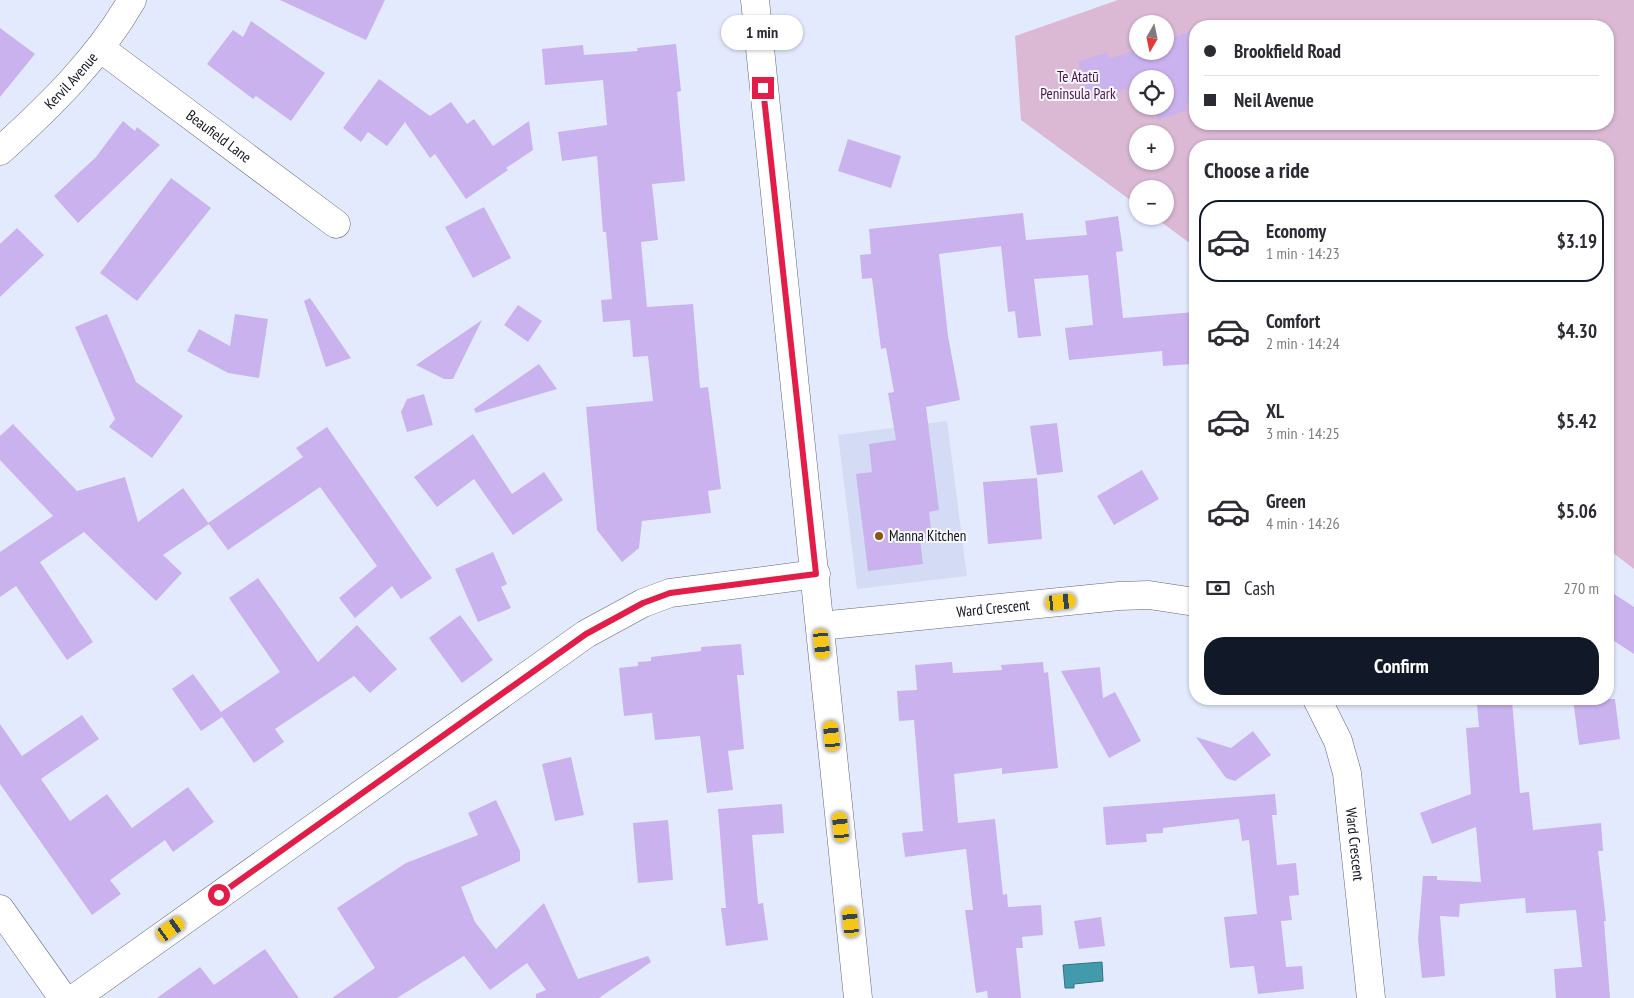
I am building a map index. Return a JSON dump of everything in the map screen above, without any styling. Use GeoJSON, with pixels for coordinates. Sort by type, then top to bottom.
{"type":"FeatureCollection","features":[{"type":"Feature","properties":{"kind":"street","name":"Kervil Avenue"},"geometry":{"type":"LineString","coordinates":[[0,151],[53,102],[100,48],[132,0]]}},
{"type":"Feature","properties":{"kind":"street"},"geometry":{"type":"LineString","coordinates":[[754,0],[816,574],[858,998]]}},
{"type":"Feature","properties":{"kind":"street","name":"Beaufield Lane"},"geometry":{"type":"LineString","coordinates":[[100,48],[336,224]]}},
{"type":"Feature","properties":{"kind":"street"},"geometry":{"type":"LineString","coordinates":[[75,998],[586,634],[615,617],[643,603],[670,593],[816,574]]}},
{"type":"Feature","properties":{"kind":"street","name":"Ward Crescent"},"geometry":{"type":"LineString","coordinates":[[820,626],[1127,596],[1150,595],[1189,601]]}},
{"type":"Feature","properties":{"kind":"street","name":"Ward Crescent"},"geometry":{"type":"LineString","coordinates":[[1320,705],[1338,741],[1347,772],[1371,998]]}},
{"type":"Feature","properties":{"kind":"street"},"geometry":{"type":"LineString","coordinates":[[0,908],[63,998]]}},
{"type":"Feature","properties":{"kind":"shaded area"},"geometry":{"type":"Polygon","coordinates":[[[947,421],[967,576],[857,589],[838,435],[947,421]]]}},
{"type":"Feature","properties":{"kind":"green space","name":"Te Atatū Peninsula Park"},"geometry":{"type":"Polygon","coordinates":[[[1118,0],[1634,0],[1634,569],[1614,554],[1614,140],[1189,140],[1189,243],[1165,225],[1174,225],[1174,180],[1129,180],[1129,199],[1021,120],[1015,36],[1118,0]]]}},
{"type":"Feature","properties":{"kind":"water"},"geometry":{"type":"Polygon","coordinates":[[[1102,962],[1103,981],[1074,984],[1074,988],[1065,988],[1063,965],[1102,962]]]}},
{"type":"Feature","properties":{"kind":"building"},"geometry":{"type":"Polygon","coordinates":[[[280,0],[385,0],[366,40],[280,0]]]}},
{"type":"Feature","properties":{"kind":"building"},"geometry":{"type":"Polygon","coordinates":[[[251,21],[325,73],[291,121],[256,96],[253,99],[207,64],[233,30],[243,37],[251,21]]]}},
{"type":"Feature","properties":{"kind":"building"},"geometry":{"type":"Polygon","coordinates":[[[0,28],[35,54],[0,97],[0,28]]]}},
{"type":"Feature","properties":{"kind":"building"},"geometry":{"type":"Polygon","coordinates":[[[1189,32],[1189,102],[1185,104],[1187,110],[1174,114],[1174,70],[1129,70],[1129,88],[1090,101],[1078,62],[1107,52],[1109,59],[1129,52],[1129,60],[1174,60],[1174,37],[1189,32]]]}},
{"type":"Feature","properties":{"kind":"building"},"geometry":{"type":"Polygon","coordinates":[[[676,44],[681,91],[677,92],[685,181],[652,184],[658,240],[641,242],[647,307],[693,304],[700,388],[708,387],[721,489],[708,491],[711,513],[642,521],[639,548],[622,562],[597,530],[586,407],[653,401],[648,356],[633,357],[630,320],[603,322],[601,300],[612,299],[606,232],[603,232],[597,156],[562,161],[558,132],[607,125],[603,80],[545,85],[542,49],[583,45],[584,55],[638,51],[637,48],[676,44]]]}},
{"type":"Feature","properties":{"kind":"building"},"geometry":{"type":"Polygon","coordinates":[[[379,79],[430,116],[451,102],[467,124],[474,119],[493,146],[529,121],[533,150],[466,199],[435,154],[430,158],[405,122],[387,146],[368,132],[361,142],[343,128],[379,79]]]}},
{"type":"Feature","properties":{"kind":"building"},"geometry":{"type":"Polygon","coordinates":[[[1156,115],[1172,115],[1158,120],[1156,115]]]}},
{"type":"Feature","properties":{"kind":"building"},"geometry":{"type":"Polygon","coordinates":[[[123,121],[135,131],[137,127],[160,145],[78,223],[54,196],[96,157],[123,121]]]}},
{"type":"Feature","properties":{"kind":"building"},"geometry":{"type":"Polygon","coordinates":[[[848,139],[901,156],[891,188],[838,171],[848,139]]]}},
{"type":"Feature","properties":{"kind":"building"},"geometry":{"type":"Polygon","coordinates":[[[171,178],[211,208],[137,301],[100,273],[171,178]]]}},
{"type":"Feature","properties":{"kind":"building"},"geometry":{"type":"Polygon","coordinates":[[[484,207],[511,258],[473,278],[445,227],[484,207]]]}},
{"type":"Feature","properties":{"kind":"building"},"geometry":{"type":"Polygon","coordinates":[[[1023,213],[1026,240],[1087,235],[1085,221],[1118,216],[1123,251],[1116,252],[1123,318],[1189,312],[1189,364],[1163,366],[1162,351],[1069,360],[1065,328],[1093,325],[1088,275],[1034,279],[1041,336],[1018,338],[1015,311],[1008,312],[1001,246],[939,254],[948,336],[960,400],[926,407],[939,510],[929,512],[932,538],[920,539],[923,564],[868,571],[856,474],[872,472],[869,444],[896,440],[888,393],[894,392],[886,348],[881,349],[872,278],[862,279],[860,255],[871,254],[869,229],[1023,213]]]}},
{"type":"Feature","properties":{"kind":"building"},"geometry":{"type":"Polygon","coordinates":[[[17,228],[44,255],[0,297],[0,244],[17,228]]]}},
{"type":"Feature","properties":{"kind":"building"},"geometry":{"type":"Polygon","coordinates":[[[310,298],[351,358],[326,367],[304,301],[310,298]]]}},
{"type":"Feature","properties":{"kind":"building"},"geometry":{"type":"Polygon","coordinates":[[[518,305],[542,321],[528,342],[504,325],[518,305]]]}},
{"type":"Feature","properties":{"kind":"building"},"geometry":{"type":"Polygon","coordinates":[[[107,314],[136,382],[183,416],[152,458],[109,427],[115,419],[75,327],[107,314]]]}},
{"type":"Feature","properties":{"kind":"building"},"geometry":{"type":"Polygon","coordinates":[[[235,314],[268,319],[259,378],[228,373],[187,351],[199,329],[230,346],[235,314]]]}},
{"type":"Feature","properties":{"kind":"building"},"geometry":{"type":"Polygon","coordinates":[[[482,320],[453,379],[444,379],[416,365],[482,320]]]}},
{"type":"Feature","properties":{"kind":"building"},"geometry":{"type":"Polygon","coordinates":[[[539,364],[557,389],[476,413],[474,409],[539,364]]]}},
{"type":"Feature","properties":{"kind":"building"},"geometry":{"type":"Polygon","coordinates":[[[424,394],[433,425],[407,432],[401,412],[407,399],[424,394]]]}},
{"type":"Feature","properties":{"kind":"building"},"geometry":{"type":"Polygon","coordinates":[[[1057,423],[1063,472],[1037,475],[1030,426],[1057,423]]]}},
{"type":"Feature","properties":{"kind":"building"},"geometry":{"type":"Polygon","coordinates":[[[13,424],[77,491],[125,477],[138,522],[183,488],[209,524],[163,555],[182,573],[156,601],[84,532],[40,562],[93,642],[67,660],[16,586],[0,597],[0,552],[53,516],[0,460],[0,436],[13,424]]]}},
{"type":"Feature","properties":{"kind":"building"},"geometry":{"type":"Polygon","coordinates":[[[327,427],[432,578],[401,599],[392,586],[355,618],[339,598],[377,566],[320,487],[228,550],[208,523],[303,457],[296,448],[327,427]]]}},
{"type":"Feature","properties":{"kind":"building"},"geometry":{"type":"Polygon","coordinates":[[[473,434],[512,494],[544,472],[563,500],[513,535],[474,479],[437,507],[414,477],[473,434]]]}},
{"type":"Feature","properties":{"kind":"building"},"geometry":{"type":"Polygon","coordinates":[[[1142,470],[1159,499],[1114,525],[1097,496],[1142,470]]]}},
{"type":"Feature","properties":{"kind":"building"},"geometry":{"type":"Polygon","coordinates":[[[1037,478],[1042,539],[988,544],[983,482],[1037,478]]]}},
{"type":"Feature","properties":{"kind":"building"},"geometry":{"type":"Polygon","coordinates":[[[493,552],[507,584],[501,587],[511,608],[478,622],[455,569],[493,552]]]}},
{"type":"Feature","properties":{"kind":"building"},"geometry":{"type":"Polygon","coordinates":[[[258,578],[318,662],[357,625],[397,669],[370,693],[354,676],[275,729],[284,742],[254,763],[222,717],[201,731],[172,689],[193,674],[221,712],[280,672],[229,598],[258,578]]]}},
{"type":"Feature","properties":{"kind":"building"},"geometry":{"type":"Polygon","coordinates":[[[1614,594],[1634,607],[1634,654],[1614,641],[1614,594]]]}},
{"type":"Feature","properties":{"kind":"building"},"geometry":{"type":"Polygon","coordinates":[[[460,615],[493,660],[462,683],[429,638],[460,615]]]}},
{"type":"Feature","properties":{"kind":"building"},"geometry":{"type":"Polygon","coordinates":[[[741,644],[744,675],[737,675],[744,749],[728,751],[733,790],[707,793],[700,736],[655,740],[652,713],[624,716],[619,668],[638,666],[638,662],[651,661],[651,657],[701,651],[701,647],[741,644]]]}},
{"type":"Feature","properties":{"kind":"building"},"geometry":{"type":"Polygon","coordinates":[[[952,662],[953,673],[1002,670],[1001,665],[1043,662],[1044,673],[1048,672],[1058,768],[1002,774],[1002,768],[954,774],[958,823],[995,819],[1003,895],[1007,894],[1008,907],[1041,905],[1043,935],[1022,937],[1023,948],[1016,948],[1021,998],[988,998],[987,991],[976,993],[965,910],[973,910],[966,849],[905,857],[902,833],[923,831],[914,720],[899,721],[897,691],[917,690],[915,665],[952,662]]]}},
{"type":"Feature","properties":{"kind":"building"},"geometry":{"type":"Polygon","coordinates":[[[1100,667],[1103,698],[1115,692],[1141,741],[1109,758],[1061,671],[1100,667]]]}},
{"type":"Feature","properties":{"kind":"building"},"geometry":{"type":"Polygon","coordinates":[[[1615,699],[1620,739],[1579,745],[1574,705],[1614,705],[1615,699]]]}},
{"type":"Feature","properties":{"kind":"building"},"geometry":{"type":"Polygon","coordinates":[[[1477,705],[1512,705],[1520,793],[1529,792],[1533,830],[1601,823],[1603,851],[1598,851],[1606,921],[1604,921],[1610,998],[1556,998],[1554,969],[1582,967],[1576,910],[1526,913],[1525,898],[1460,904],[1459,917],[1440,916],[1445,976],[1422,978],[1418,939],[1423,876],[1437,876],[1437,880],[1481,882],[1476,827],[1432,844],[1420,813],[1471,794],[1466,728],[1479,727],[1477,705]]]}},
{"type":"Feature","properties":{"kind":"building"},"geometry":{"type":"Polygon","coordinates":[[[82,715],[99,739],[41,779],[70,821],[107,794],[132,828],[188,787],[214,822],[173,852],[165,840],[110,880],[121,894],[92,915],[0,784],[0,724],[22,756],[82,715]]]}},
{"type":"Feature","properties":{"kind":"building"},"geometry":{"type":"Polygon","coordinates":[[[1253,731],[1271,755],[1235,781],[1226,778],[1196,737],[1231,748],[1253,731]]]}},
{"type":"Feature","properties":{"kind":"building"},"geometry":{"type":"Polygon","coordinates":[[[571,757],[584,815],[555,821],[542,764],[571,757]]]}},
{"type":"Feature","properties":{"kind":"building"},"geometry":{"type":"Polygon","coordinates":[[[1275,794],[1277,815],[1272,815],[1277,865],[1296,863],[1299,895],[1289,896],[1292,920],[1281,921],[1286,967],[1302,966],[1304,989],[1258,994],[1254,966],[1230,968],[1224,917],[1257,914],[1249,840],[1242,841],[1239,819],[1163,828],[1163,833],[1146,834],[1147,842],[1106,845],[1103,807],[1275,794]]]}},
{"type":"Feature","properties":{"kind":"building"},"geometry":{"type":"Polygon","coordinates":[[[496,800],[520,851],[520,861],[461,887],[475,922],[496,949],[544,903],[578,979],[648,956],[651,962],[599,998],[536,998],[536,994],[546,990],[527,963],[490,990],[464,956],[397,998],[332,998],[375,968],[337,908],[406,863],[478,835],[468,813],[496,800]]]}},
{"type":"Feature","properties":{"kind":"building"},"geometry":{"type":"Polygon","coordinates":[[[782,804],[784,833],[752,835],[758,904],[763,903],[768,940],[726,946],[721,908],[726,908],[718,809],[782,804]]]}},
{"type":"Feature","properties":{"kind":"building"},"geometry":{"type":"Polygon","coordinates":[[[668,820],[673,880],[638,883],[633,823],[668,820]]]}},
{"type":"Feature","properties":{"kind":"building"},"geometry":{"type":"Polygon","coordinates":[[[1101,917],[1105,946],[1079,949],[1074,921],[1101,917]]]}},
{"type":"Feature","properties":{"kind":"building"},"geometry":{"type":"Polygon","coordinates":[[[265,949],[299,998],[157,998],[200,967],[214,985],[265,949]]]}},
{"type":"Feature","properties":{"kind":"place","name":"Manna Kitchen"},"geometry":{"type":"Point","coordinates":[879,536]}},
{"type":"Feature","properties":{"kind":"route"},"geometry":{"type":"LineString","coordinates":[[219,895],[586,634],[615,617],[643,603],[670,593],[816,574],[763,88]]}}]}
